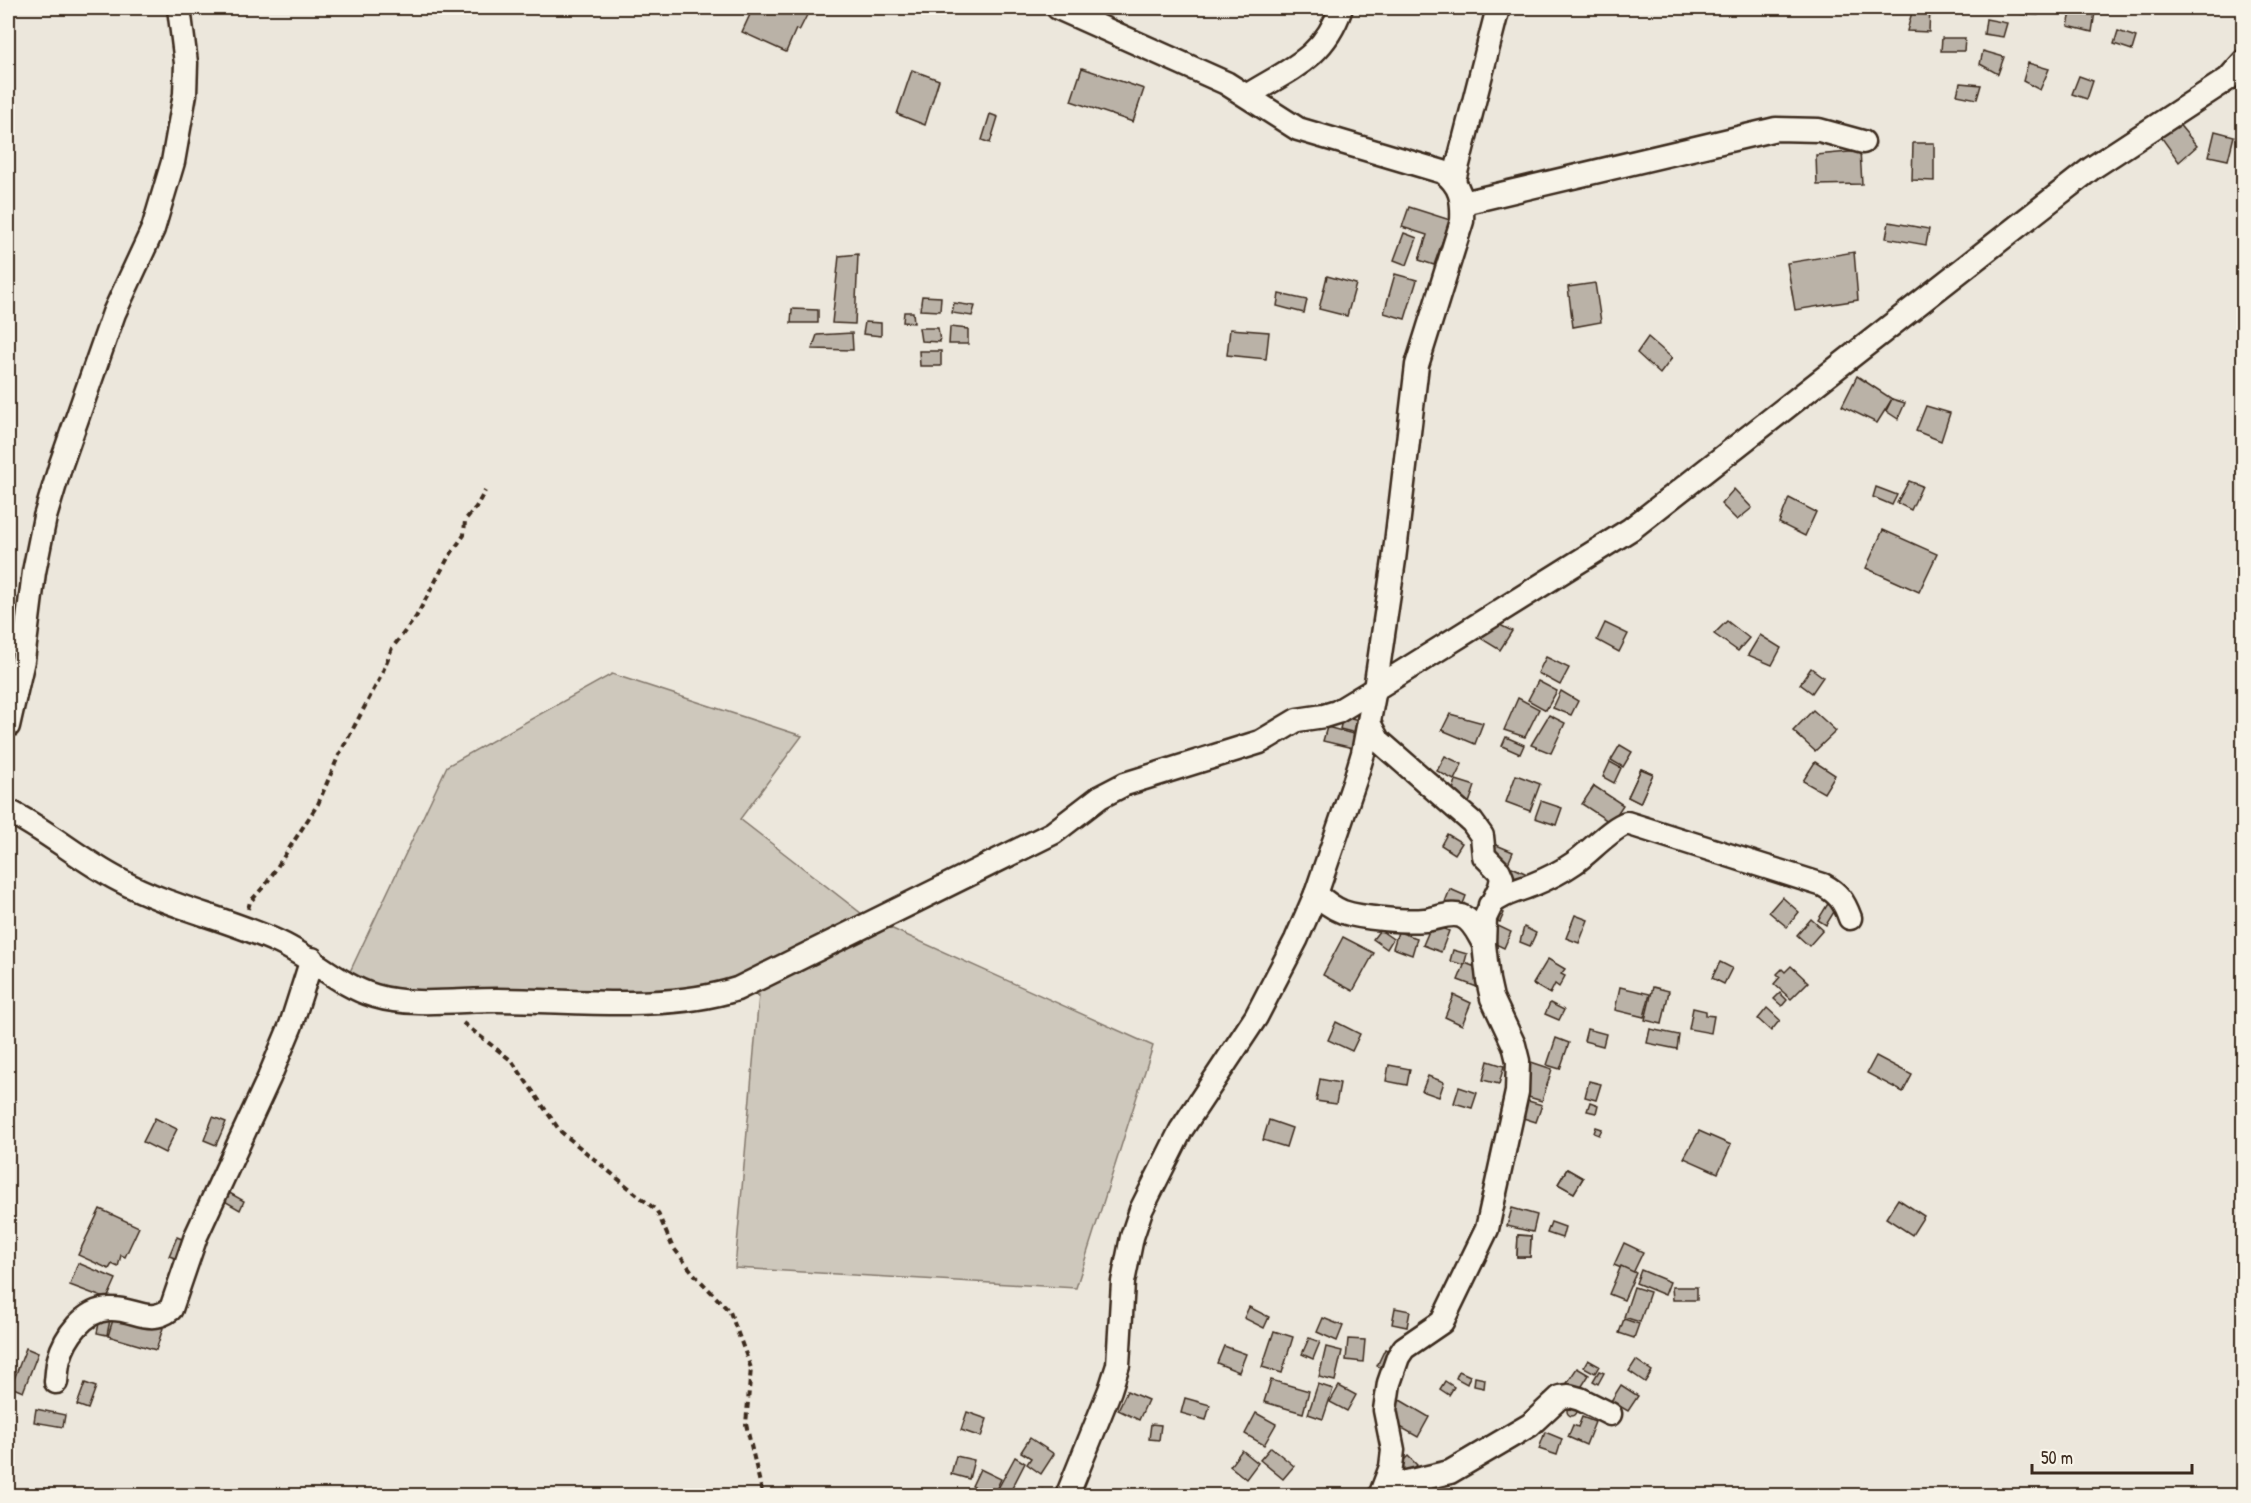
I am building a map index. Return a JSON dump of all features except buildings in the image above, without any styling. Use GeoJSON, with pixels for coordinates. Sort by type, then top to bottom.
{"type":"FeatureCollection","features":[{"type":"Feature","properties":{"kind":"street"},"geometry":{"type":"LineString","coordinates":[[8,726],[23,660],[34,572],[43,528],[61,464],[114,313],[153,229],[173,162],[185,94],[186,63],[179,8]]}},
{"type":"Feature","properties":{"kind":"street"},"geometry":{"type":"LineString","coordinates":[[1058,8],[1226,83],[1298,129],[1432,167],[1454,180],[1460,190],[1463,203],[1462,221],[1417,366],[1394,560],[1375,689],[1355,780],[1316,894],[1296,940],[1256,1017],[1181,1130],[1141,1210],[1132,1237],[1123,1282],[1118,1365],[1067,1496]]}},
{"type":"Feature","properties":{"kind":"street"},"geometry":{"type":"LineString","coordinates":[[1248,95],[1320,48],[1330,33],[1341,8]]}},
{"type":"Feature","properties":{"kind":"street"},"geometry":{"type":"LineString","coordinates":[[1454,180],[1498,8]]}},
{"type":"Feature","properties":{"kind":"street"},"geometry":{"type":"LineString","coordinates":[[8,811],[44,831],[90,863],[120,880],[155,897],[277,941],[312,959],[358,990],[378,997],[438,1001],[664,1002],[718,995],[737,989],[1053,833],[1100,797],[1125,784],[1260,742],[1297,720],[1337,712],[1375,689],[1631,529],[2092,168],[2228,79],[2244,61]]}},
{"type":"Feature","properties":{"kind":"street"},"geometry":{"type":"LineString","coordinates":[[1463,203],[1776,129],[1819,130],[1863,142]]}},
{"type":"Feature","properties":{"kind":"street"},"geometry":{"type":"LineString","coordinates":[[1369,723],[1378,741],[1472,822],[1482,836],[1484,856],[1502,878],[1485,918],[1484,944],[1492,998],[1514,1045],[1518,1061],[1517,1092],[1487,1229],[1442,1322],[1404,1348],[1398,1357],[1389,1383],[1385,1410],[1393,1450],[1391,1467],[1381,1496]]}},
{"type":"Feature","properties":{"kind":"street"},"geometry":{"type":"LineString","coordinates":[[1490,905],[1508,893],[1540,881],[1572,865],[1616,828],[1627,823],[1823,885],[1845,903],[1850,918]]}},
{"type":"Feature","properties":{"kind":"street"},"geometry":{"type":"LineString","coordinates":[[1316,894],[1333,907],[1352,914],[1406,921],[1423,921],[1460,915],[1474,926],[1484,944]]}},
{"type":"Feature","properties":{"kind":"street"},"geometry":{"type":"LineString","coordinates":[[56,1382],[58,1360],[71,1333],[82,1321],[107,1308],[152,1317],[162,1316],[171,1309],[196,1236],[291,1025],[312,959]]}},
{"type":"Feature","properties":{"kind":"street"},"geometry":{"type":"LineString","coordinates":[[1381,1496],[1398,1484],[1450,1472],[1530,1425],[1560,1397],[1569,1396],[1580,1399],[1610,1414]]}},
{"type":"Feature","properties":{"kind":"path"},"geometry":{"type":"LineString","coordinates":[[244,928],[250,902],[266,884],[318,804],[338,758],[376,686],[392,648],[417,617],[448,558],[464,535],[465,520],[485,491]]}},
{"type":"Feature","properties":{"kind":"path"},"geometry":{"type":"LineString","coordinates":[[438,1001],[442,1008],[512,1061],[560,1131],[657,1211],[672,1246],[729,1312],[751,1368],[746,1424],[763,1496]]}},
{"type":"Feature","properties":{"kind":"shaded area"},"geometry":{"type":"Polygon","coordinates":[[[612,674],[802,736],[740,819],[866,917],[1153,1046],[1076,1288],[735,1268],[759,995],[470,1006],[347,978],[447,766],[612,674]]]}}]}
